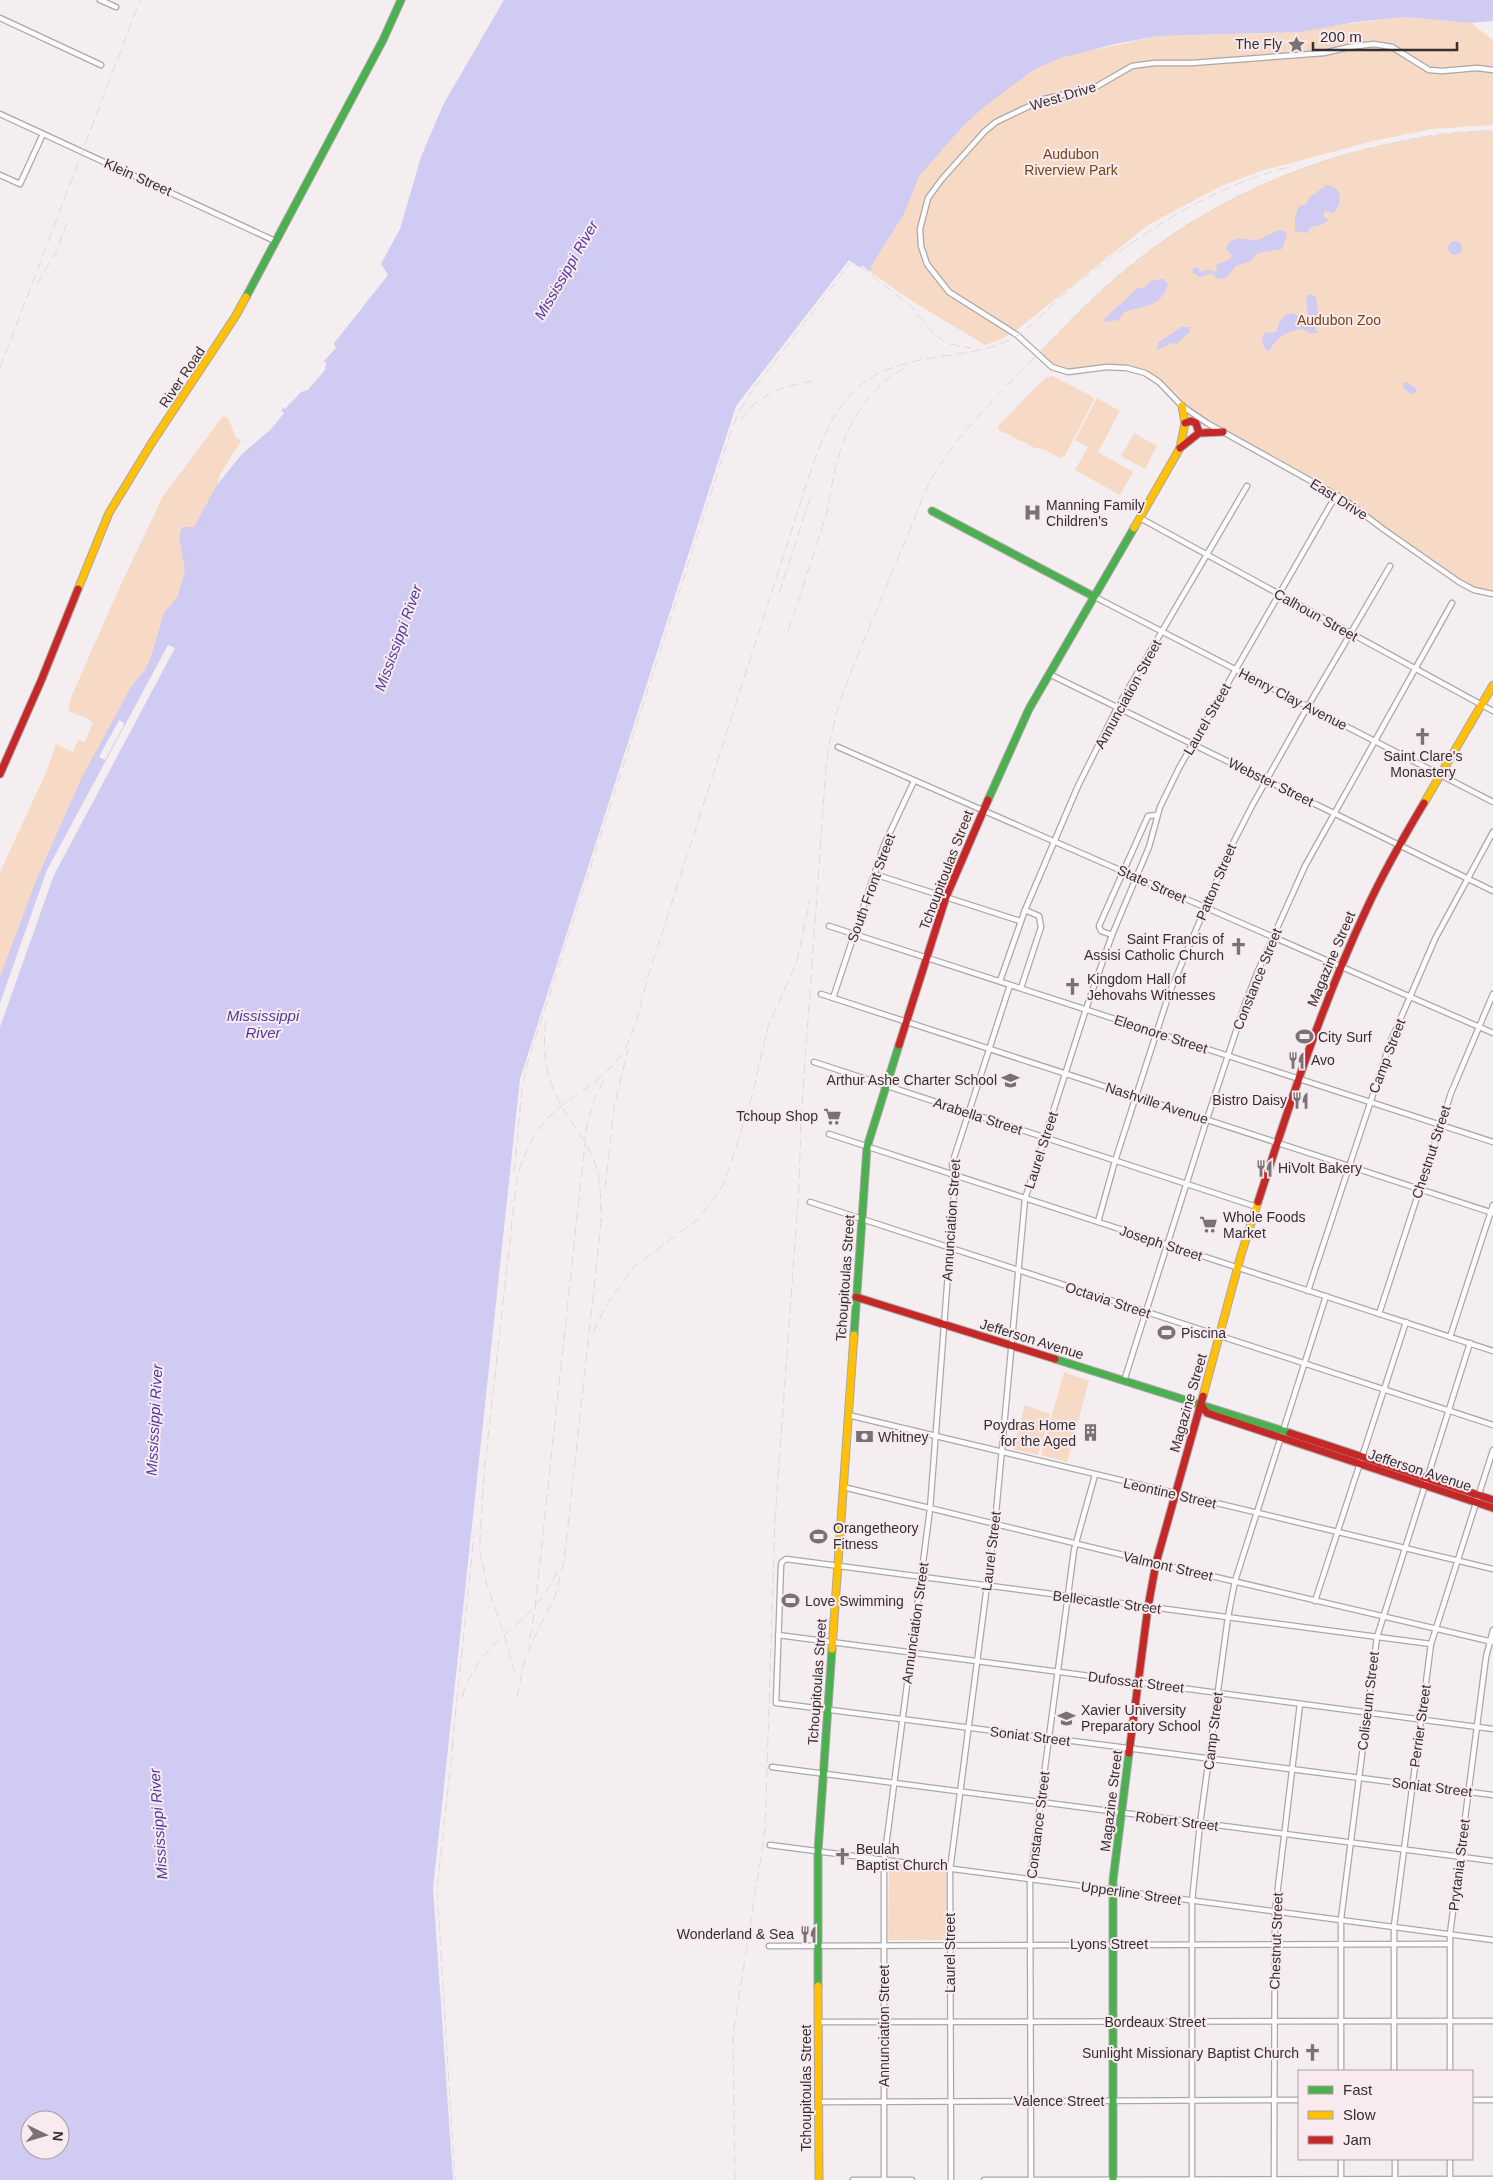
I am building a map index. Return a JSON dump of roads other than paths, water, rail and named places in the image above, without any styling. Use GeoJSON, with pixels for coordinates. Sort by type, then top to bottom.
{"type":"FeatureCollection","features":[{"type":"Feature","properties":{"kind":"street"},"geometry":{"type":"LineString","coordinates":[[100,0],[116,7]]}},
{"type":"Feature","properties":{"kind":"street","name":"River Road"},"geometry":{"type":"LineString","coordinates":[[0,774],[109,513],[151,444],[235,318],[402,0]]}},
{"type":"Feature","properties":{"kind":"street"},"geometry":{"type":"LineString","coordinates":[[0,18],[101,65]]}},
{"type":"Feature","properties":{"kind":"street","name":"West Drive"},"geometry":{"type":"LineString","coordinates":[[1182,406],[1153,378],[1137,370],[1107,367],[1068,372],[1052,367],[1017,335],[949,292],[927,264],[921,246],[920,228],[928,198],[948,172],[985,131],[996,122],[1044,99],[1094,88],[1132,66],[1144,64],[1192,63],[1324,53],[1374,44],[1392,47],[1429,70],[1442,71],[1477,68],[1493,70]]}},
{"type":"Feature","properties":{"kind":"street","name":"Klein Street"},"geometry":{"type":"LineString","coordinates":[[0,114],[275,241]]}},
{"type":"Feature","properties":{"kind":"street"},"geometry":{"type":"LineString","coordinates":[[0,174],[20,184],[43,134]]}},
{"type":"Feature","properties":{"kind":"street","name":"Tchoupitoulas Street"},"geometry":{"type":"LineString","coordinates":[[819,2180],[818,1851],[867,1147],[946,896],[1029,709],[1180,448],[1185,423],[1182,406]]}},
{"type":"Feature","properties":{"kind":"street","name":"East Drive"},"geometry":{"type":"LineString","coordinates":[[1182,406],[1223,432],[1338,496],[1441,571],[1474,590],[1493,594]]}},
{"type":"Feature","properties":{"kind":"street"},"geometry":{"type":"LineString","coordinates":[[1185,423],[1191,421],[1196,423],[1198,433],[1223,432]]}},
{"type":"Feature","properties":{"kind":"street","name":"Tchoupitoulas Street"},"geometry":{"type":"LineString","coordinates":[[1180,448],[1191,441],[1198,433]]}},
{"type":"Feature","properties":{"kind":"street","name":"Annunciation Street"},"geometry":{"type":"LineString","coordinates":[[1000,982],[1020,921],[1078,786],[1118,708],[1247,486]]}},
{"type":"Feature","properties":{"kind":"street","name":"Laurel Street"},"geometry":{"type":"LineString","coordinates":[[951,2180],[950,1870],[995,1524],[1013,1347],[1025,1199],[1086,1009],[1112,935],[1149,847],[1157,815],[1179,768],[1235,669],[1331,504],[1338,496]]}},
{"type":"Feature","properties":{"kind":"street"},"geometry":{"type":"LineString","coordinates":[[932,511],[1094,596]]}},
{"type":"Feature","properties":{"kind":"street","name":"Calhoun Street"},"geometry":{"type":"LineString","coordinates":[[1140,518],[1493,711]]}},
{"type":"Feature","properties":{"kind":"street","name":"Patton Street"},"geometry":{"type":"LineString","coordinates":[[1098,1222],[1136,1096],[1181,962],[1239,828],[1390,566]]}},
{"type":"Feature","properties":{"kind":"street","name":"Henry Clay Avenue"},"geometry":{"type":"LineString","coordinates":[[1094,596],[1493,802]]}},
{"type":"Feature","properties":{"kind":"street","name":"Constance Street"},"geometry":{"type":"LineString","coordinates":[[1124,1381],[1144,1312],[1245,1004],[1305,866],[1452,603]]}},
{"type":"Feature","properties":{"kind":"street","name":"Webster Street"},"geometry":{"type":"LineString","coordinates":[[1049,674],[1493,891]]}},
{"type":"Feature","properties":{"kind":"street","name":"Magazine Street"},"geometry":{"type":"LineString","coordinates":[[1112,2180],[1113,1890],[1148,1607],[1156,1564],[1238,1268],[1310,1044],[1366,910],[1400,846],[1493,685]]}},
{"type":"Feature","properties":{"kind":"street","name":"State Street"},"geometry":{"type":"LineString","coordinates":[[838,747],[1493,1033]]}},
{"type":"Feature","properties":{"kind":"street","name":"South Front Street"},"geometry":{"type":"LineString","coordinates":[[833,998],[884,845],[914,781]]}},
{"type":"Feature","properties":{"kind":"street","name":"Laurel Street"},"geometry":{"type":"LineString","coordinates":[[1112,935],[1101,931],[1099,926],[1148,816],[1157,815]]}},
{"type":"Feature","properties":{"kind":"street","name":"Camp Street"},"geometry":{"type":"LineString","coordinates":[[1308,1290],[1390,1043],[1435,939],[1493,832]]}},
{"type":"Feature","properties":{"kind":"street"},"geometry":{"type":"LineString","coordinates":[[874,874],[1020,921]]}},
{"type":"Feature","properties":{"kind":"street"},"geometry":{"type":"LineString","coordinates":[[1021,988],[1041,927],[1039,916],[1025,910]]}},
{"type":"Feature","properties":{"kind":"street","name":"Eleonore Street"},"geometry":{"type":"LineString","coordinates":[[829,926],[1493,1142]]}},
{"type":"Feature","properties":{"kind":"street","name":"Annunciation Street"},"geometry":{"type":"LineString","coordinates":[[884,2180],[884,1860],[930,1509],[955,1182],[952,1164],[1010,985]]}},
{"type":"Feature","properties":{"kind":"street","name":"Nashville Avenue"},"geometry":{"type":"LineString","coordinates":[[821,994],[1492,1212]]}},
{"type":"Feature","properties":{"kind":"street","name":"Chestnut Street"},"geometry":{"type":"LineString","coordinates":[[1379,1314],[1451,1093],[1493,994]]}},
{"type":"Feature","properties":{"kind":"street","name":"Arabella Street"},"geometry":{"type":"LineString","coordinates":[[814,1062],[1257,1207]]}},
{"type":"Feature","properties":{"kind":"street","name":"Joseph Street"},"geometry":{"type":"LineString","coordinates":[[829,1134],[1493,1350]]}},
{"type":"Feature","properties":{"kind":"street","name":"Octavia Street"},"geometry":{"type":"LineString","coordinates":[[810,1202],[1493,1424]]}},
{"type":"Feature","properties":{"kind":"street"},"geometry":{"type":"LineString","coordinates":[[1450,1337],[1493,1205]]}},
{"type":"Feature","properties":{"kind":"street","name":"Camp Street"},"geometry":{"type":"LineString","coordinates":[[1192,2180],[1192,1901],[1200,1824],[1228,1617],[1234,1581],[1283,1435],[1326,1296]]}},
{"type":"Feature","properties":{"kind":"street","name":"Jefferson Avenue"},"geometry":{"type":"LineString","coordinates":[[856,1297],[1201,1405],[1207,1413],[1283,1435],[1426,1481],[1478,1499],[1493,1508]]}},
{"type":"Feature","properties":{"kind":"street"},"geometry":{"type":"LineString","coordinates":[[1315,1600],[1339,1532],[1406,1322]]}},
{"type":"Feature","properties":{"kind":"street","name":"Coliseum Street"},"geometry":{"type":"LineString","coordinates":[[1341,2070],[1341,1919],[1377,1637],[1403,1549],[1470,1343]]}},
{"type":"Feature","properties":{"kind":"street","name":"Leontine Street"},"geometry":{"type":"LineString","coordinates":[[848,1415],[1493,1569]]}},
{"type":"Feature","properties":{"kind":"street","name":"Perrier Street"},"geometry":{"type":"LineString","coordinates":[[1394,2070],[1394,1926],[1431,1644],[1434,1628],[1458,1561],[1493,1450]]}},
{"type":"Feature","properties":{"kind":"street","name":"Constance Street"},"geometry":{"type":"LineString","coordinates":[[1031,2180],[1030,1880],[1075,1544],[1096,1475]]}},
{"type":"Feature","properties":{"kind":"street","name":"Valmont Street"},"geometry":{"type":"LineString","coordinates":[[844,1487],[1156,1564],[1491,1642]]}},
{"type":"Feature","properties":{"kind":"street","name":"Jefferson Avenue"},"geometry":{"type":"LineString","coordinates":[[1478,1499],[1493,1500]]}},
{"type":"Feature","properties":{"kind":"street","name":"Bellecastle Street"},"geometry":{"type":"LineString","coordinates":[[778,1635],[781,1565],[783,1560],[1431,1644]]}},
{"type":"Feature","properties":{"kind":"street","name":"Prytania Street"},"geometry":{"type":"LineString","coordinates":[[1450,2070],[1449,1944],[1476,1727],[1493,1630]]}},
{"type":"Feature","properties":{"kind":"street","name":"Dufossat Street"},"geometry":{"type":"LineString","coordinates":[[778,1635],[1493,1729]]}},
{"type":"Feature","properties":{"kind":"street","name":"Soniat Street"},"geometry":{"type":"LineString","coordinates":[[778,1635],[776,1703],[1493,1795]]}},
{"type":"Feature","properties":{"kind":"street","name":"Chestnut Street"},"geometry":{"type":"LineString","coordinates":[[1274,2180],[1275,1912],[1300,1704]]}},
{"type":"Feature","properties":{"kind":"street","name":"Robert Street"},"geometry":{"type":"LineString","coordinates":[[772,1767],[1493,1861]]}},
{"type":"Feature","properties":{"kind":"street","name":"Upperline Street"},"geometry":{"type":"LineString","coordinates":[[770,1845],[1493,1940]]}},
{"type":"Feature","properties":{"kind":"street","name":"Lyons Street"},"geometry":{"type":"LineString","coordinates":[[769,1946],[1449,1944]]}},
{"type":"Feature","properties":{"kind":"street","name":"Bordeaux Street"},"geometry":{"type":"LineString","coordinates":[[818,2022],[1493,2021]]}},
{"type":"Feature","properties":{"kind":"street","name":"Valence Street"},"geometry":{"type":"LineString","coordinates":[[818,2102],[1298,2100]]}},
{"type":"Feature","properties":{"kind":"street"},"geometry":{"type":"LineString","coordinates":[[1473,2100],[1493,2100]]}},
{"type":"Feature","properties":{"kind":"street"},"geometry":{"type":"LineString","coordinates":[[1341,2160],[1341,2180]]}},
{"type":"Feature","properties":{"kind":"street"},"geometry":{"type":"LineString","coordinates":[[1394,2160],[1394,2180]]}},
{"type":"Feature","properties":{"kind":"street"},"geometry":{"type":"LineString","coordinates":[[1450,2160],[1450,2180]]}},
{"type":"Feature","properties":{"kind":"street"},"geometry":{"type":"LineString","coordinates":[[984,2180],[1493,2179]]}},
{"type":"Feature","properties":{"kind":"street"},"geometry":{"type":"LineString","coordinates":[[853,2180],[912,2180]]}},
{"type":"Feature","properties":{"kind":"water","name":"Mississippi River"},"geometry":{"type":"Polygon","coordinates":[[[504,0],[1493,0],[1493,21],[1471,23],[1405,17],[1356,22],[1300,32],[1158,36],[1115,44],[1060,58],[1035,69],[984,107],[963,126],[919,176],[904,214],[871,266],[872,270],[869,271],[863,266],[859,267],[849,260],[736,406],[520,1079],[433,1888],[453,2180],[0,2180],[0,977],[35,883],[82,777],[131,687],[145,670],[151,657],[164,613],[178,596],[185,570],[179,537],[182,527],[194,527],[230,461],[264,432],[388,275],[381,264],[400,229],[421,157],[443,105],[504,0]]]}},
{"type":"Feature","properties":{"kind":"water"},"geometry":{"type":"Polygon","coordinates":[[[1327,185],[1336,189],[1340,196],[1339,205],[1333,213],[1325,211],[1323,216],[1329,220],[1318,226],[1310,227],[1308,233],[1295,231],[1295,217],[1299,206],[1305,205],[1310,197],[1327,185]]]}},
{"type":"Feature","properties":{"kind":"water"},"geometry":{"type":"Polygon","coordinates":[[[1279,230],[1287,234],[1282,249],[1258,253],[1251,261],[1236,266],[1226,278],[1217,279],[1212,273],[1200,277],[1193,273],[1192,269],[1196,267],[1199,268],[1199,272],[1210,270],[1217,272],[1216,265],[1230,259],[1232,255],[1226,249],[1235,239],[1257,240],[1279,230]]]}},
{"type":"Feature","properties":{"kind":"water"},"geometry":{"type":"Polygon","coordinates":[[[1452,241],[1458,241],[1462,248],[1458,255],[1452,255],[1448,251],[1448,245],[1452,241]]]}},
{"type":"Feature","properties":{"kind":"water"},"geometry":{"type":"Polygon","coordinates":[[[1164,279],[1168,285],[1164,293],[1155,302],[1124,312],[1119,320],[1104,322],[1103,320],[1138,288],[1145,287],[1151,281],[1164,279]]]}},
{"type":"Feature","properties":{"kind":"water"},"geometry":{"type":"Polygon","coordinates":[[[1310,294],[1316,297],[1319,319],[1315,329],[1318,333],[1309,333],[1303,329],[1292,331],[1279,339],[1269,351],[1264,348],[1262,339],[1264,333],[1276,332],[1286,315],[1293,313],[1301,318],[1308,316],[1306,297],[1310,294]]]}},
{"type":"Feature","properties":{"kind":"water"},"geometry":{"type":"Polygon","coordinates":[[[1181,327],[1190,327],[1190,332],[1177,344],[1172,343],[1157,350],[1158,343],[1181,327]]]}},
{"type":"Feature","properties":{"kind":"water"},"geometry":{"type":"Polygon","coordinates":[[[1406,382],[1417,389],[1416,393],[1411,394],[1403,388],[1403,383],[1406,382]]]}},
{"type":"Feature","properties":{"kind":"railway"},"geometry":{"type":"LineString","coordinates":[[0,368],[140,0]]}},
{"type":"Feature","properties":{"kind":"railway"},"geometry":{"type":"LineString","coordinates":[[735,2180],[733,2035],[765,1831],[775,1520],[826,767],[833,726],[845,687],[922,500],[935,473],[967,429],[991,402],[1114,279],[1143,256],[1204,215],[1270,182],[1304,168],[1375,147],[1433,135],[1493,131]]}},
{"type":"Feature","properties":{"kind":"railway"},"geometry":{"type":"LineString","coordinates":[[515,1674],[504,1634],[487,1585],[480,1552],[480,1536],[484,1473],[517,1177],[528,1147],[545,1121],[608,1070],[621,1055],[630,1037],[823,438],[839,409],[849,396],[876,374],[912,362],[969,352],[1005,342],[1023,331],[1064,294],[1097,268],[1148,232],[1229,187],[1289,167]]}},
{"type":"Feature","properties":{"kind":"railway"},"geometry":{"type":"LineString","coordinates":[[37,284],[56,252],[67,223]]}},
{"type":"Feature","properties":{"kind":"railway"},"geometry":{"type":"LineString","coordinates":[[514,1172],[522,1089],[528,1061],[731,431],[741,408],[757,384],[852,261]]}},
{"type":"Feature","properties":{"kind":"railway"},"geometry":{"type":"LineString","coordinates":[[860,266],[911,306],[935,335],[949,344],[971,348]]}},
{"type":"Feature","properties":{"kind":"railway"},"geometry":{"type":"LineString","coordinates":[[788,631],[829,505],[833,479],[843,443],[857,414],[866,401],[889,378],[903,369]]}},
{"type":"Feature","properties":{"kind":"railway"},"geometry":{"type":"LineString","coordinates":[[741,420],[755,404],[772,393],[813,381]]}},
{"type":"Feature","properties":{"kind":"railway"},"geometry":{"type":"LineString","coordinates":[[779,593],[812,493]]}},
{"type":"Feature","properties":{"kind":"railway"},"geometry":{"type":"LineString","coordinates":[[593,1333],[605,1307],[634,1267],[698,1219],[721,1189],[752,1096],[768,1027],[797,961],[810,900]]}},
{"type":"Feature","properties":{"kind":"railway"},"geometry":{"type":"LineString","coordinates":[[546,1021],[544,1046],[550,1081],[566,1114],[585,1142],[594,1160],[601,1198],[601,1221]]}},
{"type":"Feature","properties":{"kind":"railway"},"geometry":{"type":"LineString","coordinates":[[605,1189],[614,1108],[628,1049]]}},
{"type":"Feature","properties":{"kind":"railway"},"geometry":{"type":"LineString","coordinates":[[530,1639],[535,1608],[587,1125],[594,1100],[606,1076]]}},
{"type":"Feature","properties":{"kind":"railway"},"geometry":{"type":"LineString","coordinates":[[517,1698],[523,1666],[533,1640],[555,1597],[564,1562],[602,1214]]}},
{"type":"Feature","properties":{"kind":"railway"},"geometry":{"type":"LineString","coordinates":[[452,1747],[474,1535]]}},
{"type":"Feature","properties":{"kind":"railway"},"geometry":{"type":"LineString","coordinates":[[462,1697],[470,1676],[481,1659],[536,1605],[548,1589],[558,1570]]}},
{"type":"Feature","properties":{"kind":"railway"},"geometry":{"type":"LineString","coordinates":[[453,1742],[437,1890],[455,2180]]}},
{"type":"Feature","properties":{"kind":"place","name":"The Fly"},"geometry":{"type":"Point","coordinates":[1296,44]}},
{"type":"Feature","properties":{"kind":"place","name":"Manning Family Children's"},"geometry":{"type":"Point","coordinates":[1032,513]}},
{"type":"Feature","properties":{"kind":"place","name":"Saint Clare's Monastery"},"geometry":{"type":"Point","coordinates":[1423,736]}},
{"type":"Feature","properties":{"kind":"place","name":"Saint Francis of Assisi Catholic Church"},"geometry":{"type":"Point","coordinates":[1238,947]}},
{"type":"Feature","properties":{"kind":"place","name":"Kingdom Hall of Jehovahs Witnesses"},"geometry":{"type":"Point","coordinates":[1073,987]}},
{"type":"Feature","properties":{"kind":"place","name":"City Surf"},"geometry":{"type":"Point","coordinates":[1304,1037]}},
{"type":"Feature","properties":{"kind":"place","name":"Avo"},"geometry":{"type":"Point","coordinates":[1297,1060]}},
{"type":"Feature","properties":{"kind":"place","name":"Arthur Ashe Charter School"},"geometry":{"type":"Point","coordinates":[1011,1080]}},
{"type":"Feature","properties":{"kind":"place","name":"Bistro Daisy"},"geometry":{"type":"Point","coordinates":[1301,1100]}},
{"type":"Feature","properties":{"kind":"place","name":"Tchoup Shop"},"geometry":{"type":"Point","coordinates":[832,1116]}},
{"type":"Feature","properties":{"kind":"place","name":"HiVolt Bakery"},"geometry":{"type":"Point","coordinates":[1264,1168]}},
{"type":"Feature","properties":{"kind":"place","name":"Whole Foods Market"},"geometry":{"type":"Point","coordinates":[1209,1225]}},
{"type":"Feature","properties":{"kind":"place","name":"Piscina"},"geometry":{"type":"Point","coordinates":[1167,1333]}},
{"type":"Feature","properties":{"kind":"place","name":"Poydras Home for the Aged"},"geometry":{"type":"Point","coordinates":[1090,1433]}},
{"type":"Feature","properties":{"kind":"place","name":"Whitney"},"geometry":{"type":"Point","coordinates":[864,1437]}},
{"type":"Feature","properties":{"kind":"place","name":"Orangetheory Fitness"},"geometry":{"type":"Point","coordinates":[819,1536]}},
{"type":"Feature","properties":{"kind":"place","name":"Love Swimming"},"geometry":{"type":"Point","coordinates":[791,1601]}},
{"type":"Feature","properties":{"kind":"place","name":"Xavier University Preparatory School"},"geometry":{"type":"Point","coordinates":[1067,1718]}},
{"type":"Feature","properties":{"kind":"place","name":"Beulah Baptist Church"},"geometry":{"type":"Point","coordinates":[842,1857]}},
{"type":"Feature","properties":{"kind":"place","name":"Wonderland & Sea"},"geometry":{"type":"Point","coordinates":[808,1934]}},
{"type":"Feature","properties":{"kind":"place","name":"Sunlight Missionary Baptist Church"},"geometry":{"type":"Point","coordinates":[1313,2053]}},
{"type":"Feature","properties":{"kind":"park label","name":"Audubon Riverview Park"},"geometry":{"type":"Point","coordinates":[1071,162]}},
{"type":"Feature","properties":{"kind":"park label","name":"Audubon Zoo"},"geometry":{"type":"Point","coordinates":[1339,320]}}]}
